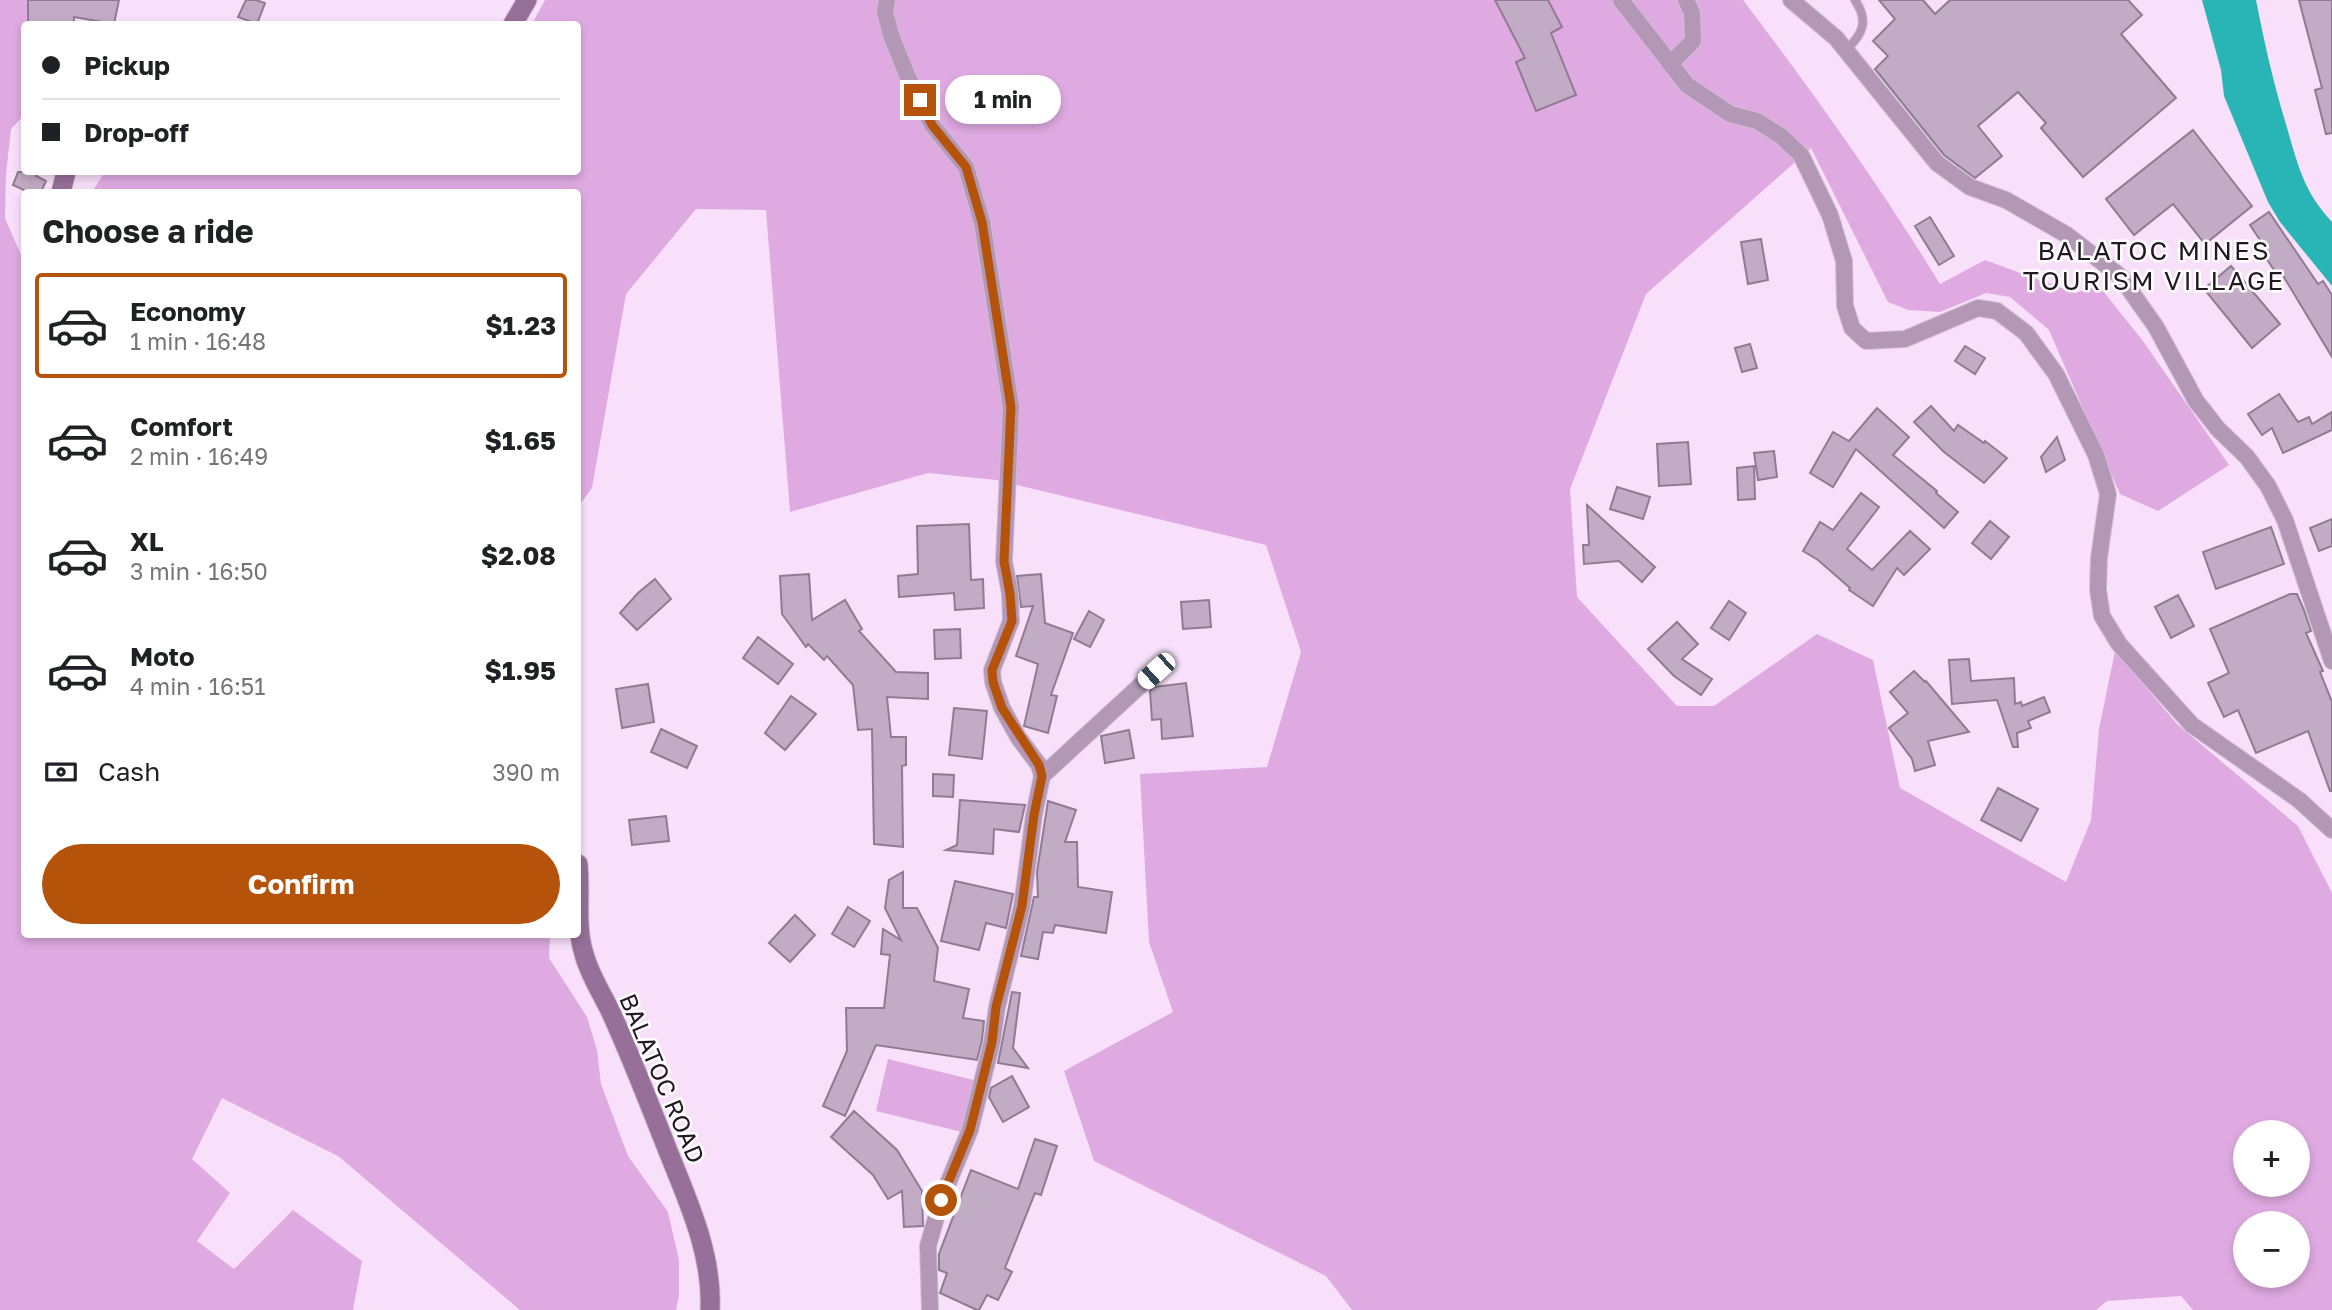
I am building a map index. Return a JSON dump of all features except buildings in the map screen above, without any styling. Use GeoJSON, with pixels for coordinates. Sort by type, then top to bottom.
{"type":"FeatureCollection","features":[{"type":"Feature","properties":{"kind":"main road"},"geometry":{"type":"LineString","coordinates":[[515,21],[527,0]]}},
{"type":"Feature","properties":{"kind":"main road","name":"BALATOC ROAD"},"geometry":{"type":"LineString","coordinates":[[581,938],[594,982],[632,1061],[692,1212],[705,1256],[711,1293],[710,1310]]}},
{"type":"Feature","properties":{"kind":"street"},"geometry":{"type":"LineString","coordinates":[[887,0],[885,12],[891,35],[907,75],[932,125],[966,167],[982,222],[1011,407],[1004,561],[1012,621],[992,670],[993,682],[1002,708],[1039,765],[1042,776],[1022,906],[996,1007],[992,1042],[984,1075],[970,1130],[941,1200],[928,1246],[930,1310]]}},
{"type":"Feature","properties":{"kind":"street"},"geometry":{"type":"LineString","coordinates":[[1621,0],[1687,85],[1730,114],[1757,121],[1781,136],[1801,155],[1830,215],[1844,261],[1845,306],[1852,328],[1866,341],[1905,340],[1978,308],[1997,311],[2026,333],[2056,374],[2096,455],[2108,494],[2099,558],[2098,590],[2102,616],[2119,643],[2192,725],[2299,800],[2332,831]]}},
{"type":"Feature","properties":{"kind":"street"},"geometry":{"type":"LineString","coordinates":[[1670,64],[1693,41],[1692,13],[1686,0]]}},
{"type":"Feature","properties":{"kind":"street"},"geometry":{"type":"LineString","coordinates":[[1791,0],[1836,38],[1937,163],[1970,187],[2006,200],[2046,222],[2120,275],[2156,327],[2196,401],[2218,429],[2247,457],[2268,486],[2285,520],[2332,661]]}},
{"type":"Feature","properties":{"kind":"street"},"geometry":{"type":"LineString","coordinates":[[1042,776],[1156,671]]}},
{"type":"Feature","properties":{"kind":"lane"},"geometry":{"type":"LineString","coordinates":[[1846,50],[1860,38],[1863,21],[1856,0]]}},
{"type":"Feature","properties":{"kind":"shaded area"},"geometry":{"type":"Polygon","coordinates":[[[0,0],[41,0],[33,9],[35,21],[21,21],[21,118],[11,129],[5,218],[21,255],[21,938],[550,938],[549,958],[587,1017],[597,1050],[601,1084],[628,1156],[668,1212],[679,1260],[679,1295],[676,1310],[520,1310],[338,1156],[222,1098],[192,1159],[230,1193],[197,1241],[234,1269],[293,1210],[362,1261],[353,1310],[0,1310],[0,0]]]}},
{"type":"Feature","properties":{"kind":"shaded area"},"geometry":{"type":"Polygon","coordinates":[[[545,0],[1743,0],[1845,140],[1940,284],[1985,260],[2075,293],[2099,286],[2143,341],[2229,465],[2158,511],[2120,494],[2049,330],[2010,297],[1986,293],[1940,312],[1908,310],[1888,302],[1811,148],[1646,294],[1570,489],[1577,597],[1677,706],[1714,706],[1817,634],[1873,660],[1900,788],[2066,882],[2091,820],[2099,729],[2115,651],[2177,724],[2298,826],[2332,893],[2332,1310],[2193,1310],[2181,1296],[2107,1301],[2096,1310],[1352,1310],[1326,1276],[1094,1161],[1064,1071],[1173,1012],[1149,942],[1140,774],[1267,767],[1301,652],[1266,545],[996,480],[928,473],[790,512],[766,210],[696,209],[626,294],[592,488],[581,503],[581,189],[94,189],[104,175],[581,175],[581,21],[534,21],[545,0]]]}},
{"type":"Feature","properties":{"kind":"shaded area"},"geometry":{"type":"Polygon","coordinates":[[[2202,0],[2256,0],[2273,76],[2297,162],[2307,187],[2332,222],[2332,286],[2280,222],[2268,202],[2224,96],[2221,70],[2202,0]]]}},
{"type":"Feature","properties":{"kind":"shaded area"},"geometry":{"type":"Polygon","coordinates":[[[888,1059],[974,1080],[962,1132],[876,1111],[888,1059]]]}},
{"type":"Feature","properties":{"kind":"district","name":"BALATOC MINES TOURISM VILLAGE"},"geometry":{"type":"Point","coordinates":[2154,265]}},
{"type":"Feature","properties":{"kind":"route"},"geometry":{"type":"LineString","coordinates":[[920,100],[932,125],[966,167],[982,222],[1011,407],[1004,561],[1012,621],[992,670],[993,682],[1002,708],[1018,737],[1039,765],[1042,776],[1022,906],[996,1007],[987,1064],[970,1130],[941,1200]]}}]}
